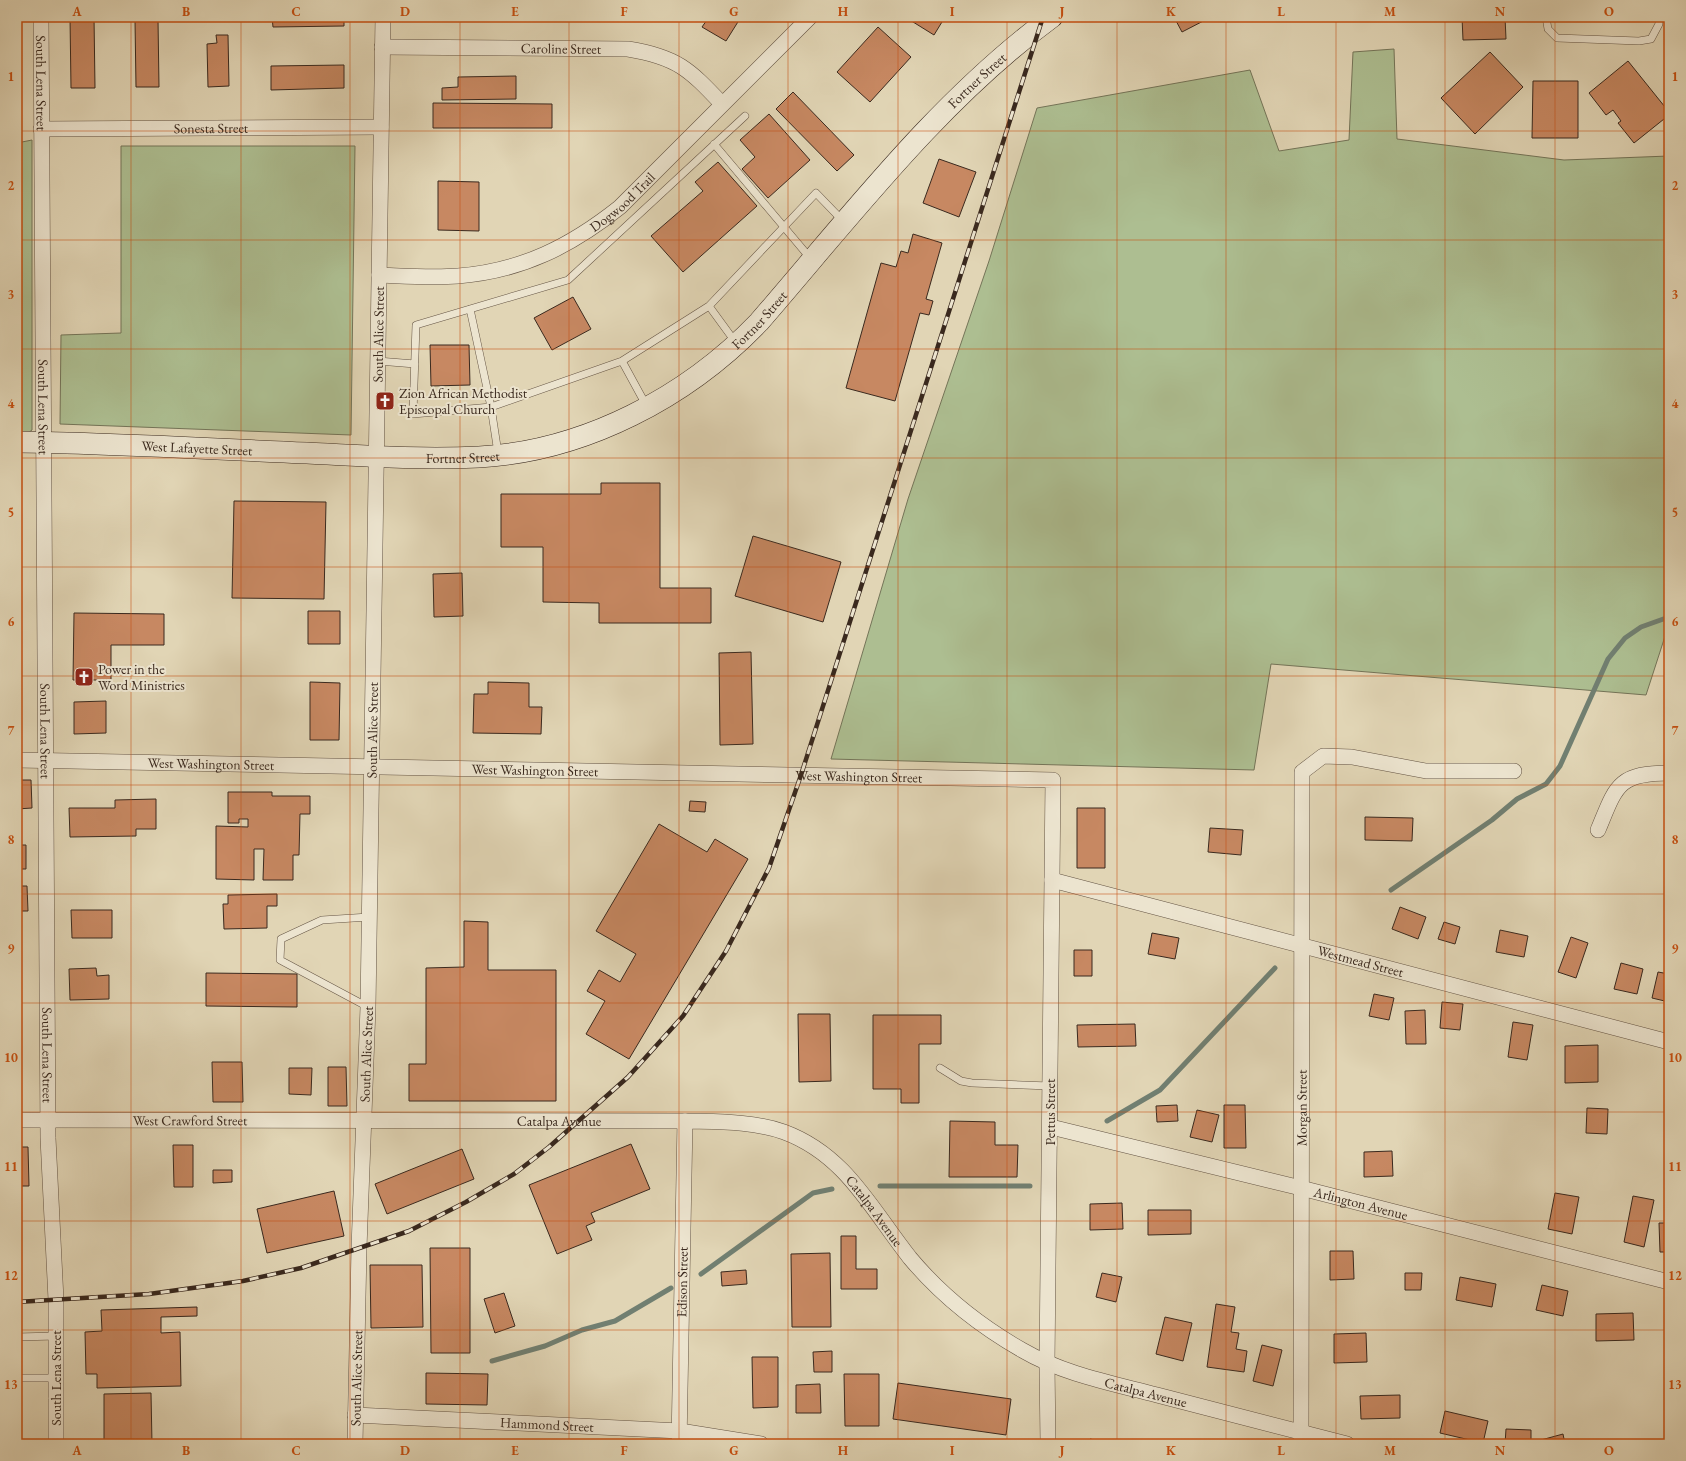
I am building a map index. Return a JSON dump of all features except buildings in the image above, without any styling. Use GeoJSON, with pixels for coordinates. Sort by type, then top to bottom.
{"type":"FeatureCollection","features":[{"type":"Feature","properties":{"kind":"street","name":"South Lena Street"},"geometry":{"type":"LineString","coordinates":[[41,17],[42,442],[48,1120],[49,1175],[56,1300],[56,1444]]}},
{"type":"Feature","properties":{"kind":"street","name":"South Alice Street"},"geometry":{"type":"LineString","coordinates":[[355,1444],[363,1121],[368,1007],[383,17]]}},
{"type":"Feature","properties":{"kind":"street","name":"Dogwood Trail"},"geometry":{"type":"LineString","coordinates":[[379,275],[458,276],[497,271],[539,258],[594,227],[620,207],[810,17]]}},
{"type":"Feature","properties":{"kind":"street","name":"Fortner Street"},"geometry":{"type":"LineString","coordinates":[[376,456],[435,458],[498,455],[554,444],[605,426],[647,407],[687,384],[737,345],[812,261],[898,160],[994,63],[1052,17]]}},
{"type":"Feature","properties":{"kind":"street","name":"Caroline Street"},"geometry":{"type":"LineString","coordinates":[[382,47],[628,49],[653,53],[677,63],[698,78],[722,104]]}},
{"type":"Feature","properties":{"kind":"street","name":"Sonesta Street"},"geometry":{"type":"LineString","coordinates":[[41,129],[381,127]]}},
{"type":"Feature","properties":{"kind":"street","name":"West Lafayette Street"},"geometry":{"type":"LineString","coordinates":[[17,442],[376,456]]}},
{"type":"Feature","properties":{"kind":"street","name":"Morgan Street"},"geometry":{"type":"LineString","coordinates":[[1301,1438],[1302,772],[1323,756],[1352,757],[1426,771],[1514,772]]}},
{"type":"Feature","properties":{"kind":"street","name":"West Washington Street"},"geometry":{"type":"LineString","coordinates":[[17,760],[1053,780]]}},
{"type":"Feature","properties":{"kind":"street"},"geometry":{"type":"LineString","coordinates":[[1598,830],[1614,792],[1621,784],[1633,776],[1650,773],[1669,773]]}},
{"type":"Feature","properties":{"kind":"street","name":"Pettus Street"},"geometry":{"type":"LineString","coordinates":[[1048,1444],[1047,1364],[1051,1127],[1050,1086],[1053,780]]}},
{"type":"Feature","properties":{"kind":"street","name":"Westmead Street"},"geometry":{"type":"LineString","coordinates":[[1052,880],[1669,1042]]}},
{"type":"Feature","properties":{"kind":"street","name":"West Crawford Street"},"geometry":{"type":"LineString","coordinates":[[17,1120],[363,1121]]}},
{"type":"Feature","properties":{"kind":"street","name":"Catalpa Avenue"},"geometry":{"type":"LineString","coordinates":[[363,1121],[726,1122],[757,1126],[782,1132],[819,1150],[851,1179],[910,1258],[964,1312],[989,1330],[1047,1364],[1301,1438],[1347,1444]]}},
{"type":"Feature","properties":{"kind":"street","name":"Edison Street"},"geometry":{"type":"LineString","coordinates":[[680,1438],[685,1121]]}},
{"type":"Feature","properties":{"kind":"street","name":"Arlington Avenue"},"geometry":{"type":"LineString","coordinates":[[1051,1127],[1301,1188],[1669,1282]]}},
{"type":"Feature","properties":{"kind":"street","name":"Hammond Street"},"geometry":{"type":"LineString","coordinates":[[355,1414],[761,1444]]}},
{"type":"Feature","properties":{"kind":"lane"},"geometry":{"type":"LineString","coordinates":[[1546,17],[1548,29],[1557,38],[1639,41],[1651,39],[1659,24],[1659,17]]}},
{"type":"Feature","properties":{"kind":"lane"},"geometry":{"type":"LineString","coordinates":[[745,116],[568,280],[416,325],[413,414],[491,407],[622,361],[709,306],[816,193],[845,222]]}},
{"type":"Feature","properties":{"kind":"lane"},"geometry":{"type":"LineString","coordinates":[[714,144],[812,261]]}},
{"type":"Feature","properties":{"kind":"lane"},"geometry":{"type":"LineString","coordinates":[[709,306],[737,345]]}},
{"type":"Feature","properties":{"kind":"lane"},"geometry":{"type":"LineString","coordinates":[[470,309],[491,407],[498,455]]}},
{"type":"Feature","properties":{"kind":"lane"},"geometry":{"type":"LineString","coordinates":[[378,361],[415,364]]}},
{"type":"Feature","properties":{"kind":"lane"},"geometry":{"type":"LineString","coordinates":[[622,361],[647,407]]}},
{"type":"Feature","properties":{"kind":"lane"},"geometry":{"type":"LineString","coordinates":[[368,1007],[280,960],[281,938],[322,920],[369,917]]}},
{"type":"Feature","properties":{"kind":"lane"},"geometry":{"type":"LineString","coordinates":[[940,1068],[961,1081],[972,1083],[1050,1086]]}},
{"type":"Feature","properties":{"kind":"lane"},"geometry":{"type":"LineString","coordinates":[[17,1337],[56,1336]]}},
{"type":"Feature","properties":{"kind":"lane"},"geometry":{"type":"LineString","coordinates":[[18,1444],[17,1378],[56,1378]]}},
{"type":"Feature","properties":{"kind":"green space"},"geometry":{"type":"Polygon","coordinates":[[[1394,49],[1397,139],[1564,160],[1669,156],[1669,624],[1646,695],[1271,664],[1254,770],[831,759],[908,499],[989,261],[1037,108],[1250,70],[1279,151],[1349,140],[1353,52],[1394,49]]]}},
{"type":"Feature","properties":{"kind":"green space"},"geometry":{"type":"Polygon","coordinates":[[[32,140],[32,430],[28,433],[17,433],[17,143],[32,140]]]}},
{"type":"Feature","properties":{"kind":"green space"},"geometry":{"type":"Polygon","coordinates":[[[121,146],[355,146],[351,435],[60,424],[61,335],[121,333],[121,146]]]}},
{"type":"Feature","properties":{"kind":"waterway"},"geometry":{"type":"LineString","coordinates":[[1391,890],[1492,820],[1517,799],[1546,784],[1560,766],[1608,659],[1625,638],[1641,627],[1669,617]]}},
{"type":"Feature","properties":{"kind":"waterway"},"geometry":{"type":"LineString","coordinates":[[1107,1121],[1160,1090],[1275,968]]}},
{"type":"Feature","properties":{"kind":"waterway"},"geometry":{"type":"LineString","coordinates":[[880,1186],[1030,1186]]}},
{"type":"Feature","properties":{"kind":"waterway"},"geometry":{"type":"LineString","coordinates":[[701,1274],[813,1193],[832,1189]]}},
{"type":"Feature","properties":{"kind":"waterway"},"geometry":{"type":"LineString","coordinates":[[492,1361],[545,1346],[582,1330],[615,1321],[671,1288]]}},
{"type":"Feature","properties":{"kind":"railway"},"geometry":{"type":"LineString","coordinates":[[17,1302],[149,1294],[243,1281],[301,1268],[409,1231],[466,1202],[514,1174],[549,1147],[628,1077],[683,1016],[726,951],[769,868],[801,775],[1043,17]]}},
{"type":"Feature","properties":{"kind":"place","name":"Zion African Methodist Episcopal Church"},"geometry":{"type":"Point","coordinates":[385,401]}},
{"type":"Feature","properties":{"kind":"place","name":"Power in the Word Ministries"},"geometry":{"type":"Point","coordinates":[84,677]}}]}
